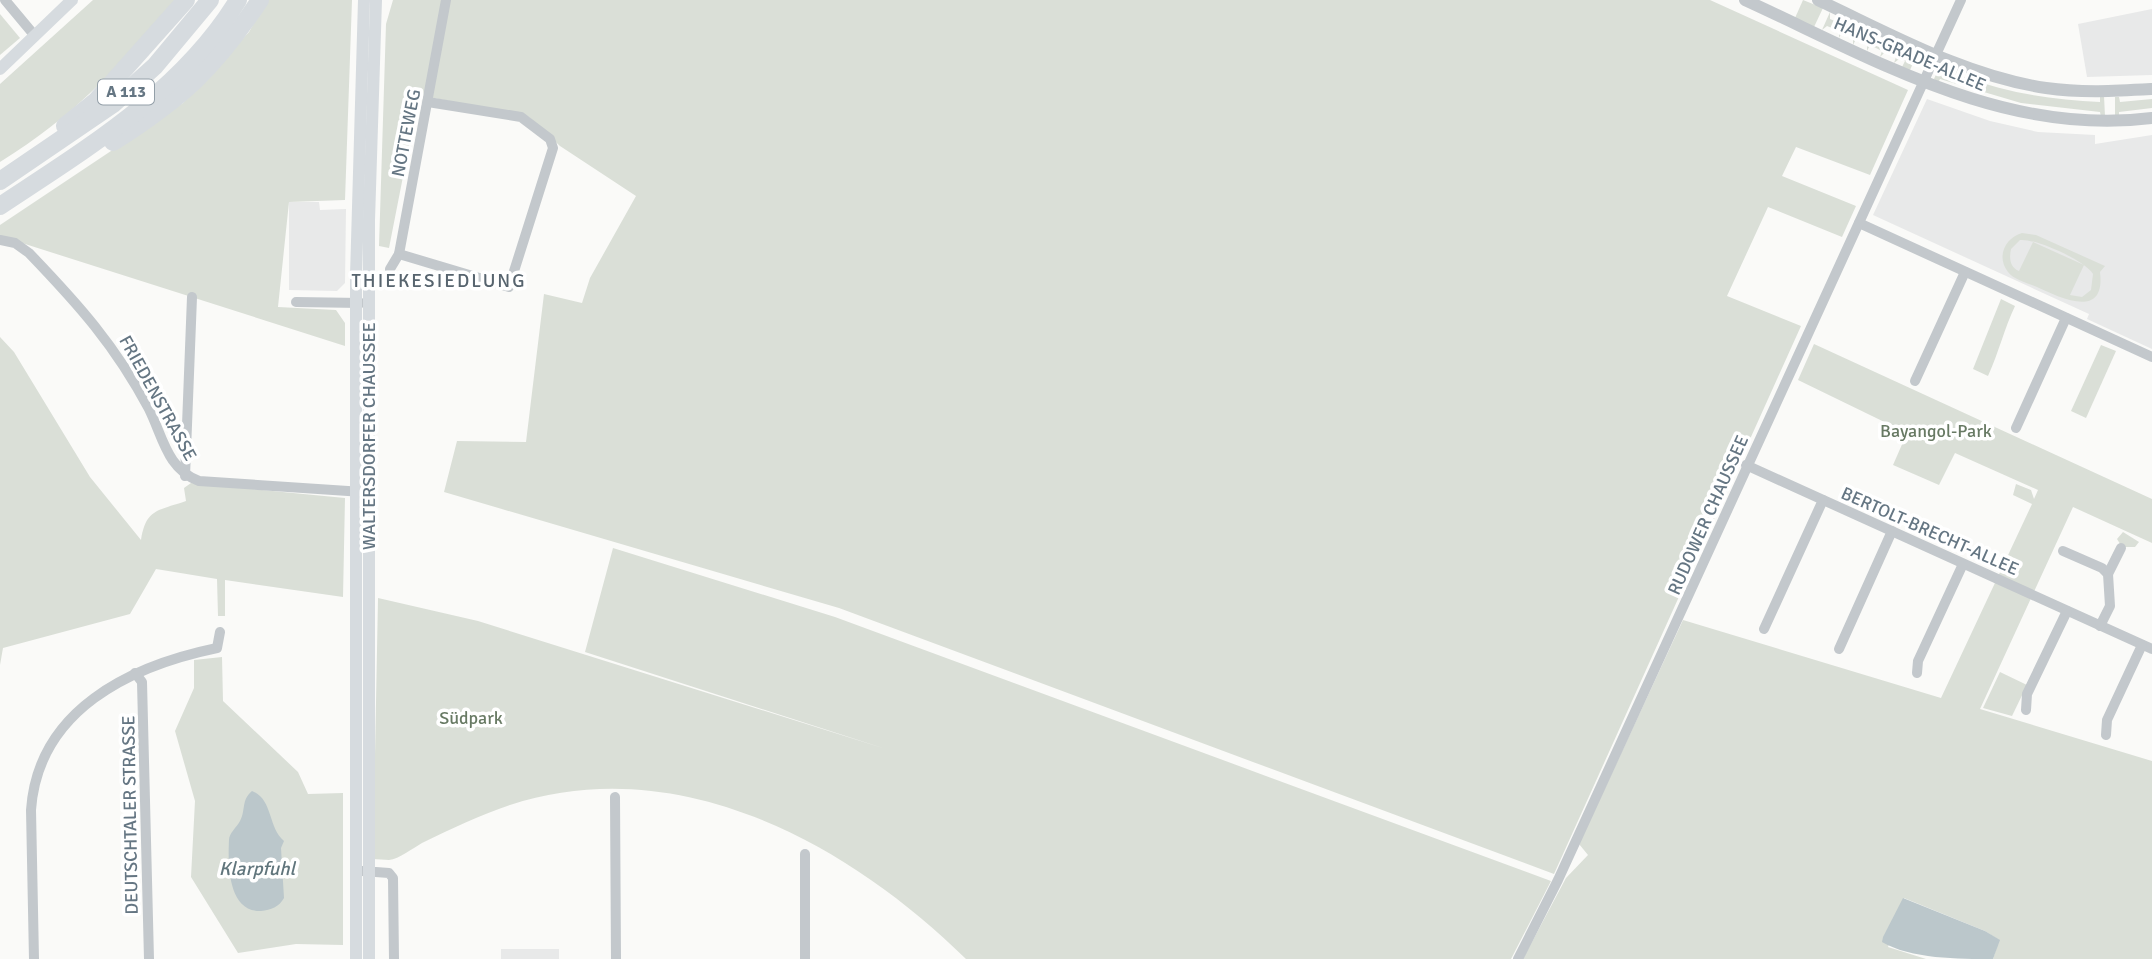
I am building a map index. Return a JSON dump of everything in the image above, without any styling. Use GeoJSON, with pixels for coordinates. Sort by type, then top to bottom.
{"type":"FeatureCollection","features":[{"type":"Feature","properties":{"kind":"highway"},"geometry":{"type":"LineString","coordinates":[[24,164],[34,151],[96,101],[186,0]]}},
{"type":"Feature","properties":{"kind":"highway","name":"A 113"},"geometry":{"type":"LineString","coordinates":[[0,181],[113,104],[155,66],[210,0]]}},
{"type":"Feature","properties":{"kind":"highway","name":"A 113"},"geometry":{"type":"LineString","coordinates":[[0,206],[129,117],[195,54],[238,0]]}},
{"type":"Feature","properties":{"kind":"highway"},"geometry":{"type":"LineString","coordinates":[[86,149],[107,146],[166,108],[218,59],[260,0]]}},
{"type":"Feature","properties":{"kind":"main road"},"geometry":{"type":"LineString","coordinates":[[0,69],[72,0]]}},
{"type":"Feature","properties":{"kind":"main road","name":"WALTERSDORFER CHAUSSEE"},"geometry":{"type":"LineString","coordinates":[[356,959],[362,871],[364,0]]}},
{"type":"Feature","properties":{"kind":"main road","name":"WALTERSDORFER CHAUSSEE"},"geometry":{"type":"LineString","coordinates":[[362,303],[376,0]]}},
{"type":"Feature","properties":{"kind":"main road","name":"WALTERSDORFER CHAUSSEE"},"geometry":{"type":"LineString","coordinates":[[362,871],[369,959]]}},
{"type":"Feature","properties":{"kind":"street"},"geometry":{"type":"LineString","coordinates":[[5,0],[35,36]]}},
{"type":"Feature","properties":{"kind":"street","name":"NOTTEWEG"},"geometry":{"type":"LineString","coordinates":[[390,269],[399,254],[446,0]]}},
{"type":"Feature","properties":{"kind":"street","name":"HANS-GRADE-ALLEE"},"geometry":{"type":"LineString","coordinates":[[1745,0],[1923,82],[1995,108],[2030,115],[2109,121],[2152,118]]}},
{"type":"Feature","properties":{"kind":"street","name":"HANS-GRADE-ALLEE"},"geometry":{"type":"LineString","coordinates":[[1818,0],[1974,71],[2045,88],[2099,92],[2152,89]]}},
{"type":"Feature","properties":{"kind":"street","name":"RUDOWER CHAUSSEE"},"geometry":{"type":"LineString","coordinates":[[1518,959],[1558,880],[1961,0]]}},
{"type":"Feature","properties":{"kind":"street"},"geometry":{"type":"LineString","coordinates":[[399,254],[509,287],[553,143],[521,117],[428,102]]}},
{"type":"Feature","properties":{"kind":"street"},"geometry":{"type":"LineString","coordinates":[[1859,223],[2152,357]]}},
{"type":"Feature","properties":{"kind":"street","name":"FRIEDENSTRASSE"},"geometry":{"type":"LineString","coordinates":[[0,240],[15,243],[29,253],[109,341],[150,411],[169,456],[186,476],[199,481],[363,492]]}},
{"type":"Feature","properties":{"kind":"street"},"geometry":{"type":"LineString","coordinates":[[1914,381],[1965,272]]}},
{"type":"Feature","properties":{"kind":"street"},"geometry":{"type":"LineString","coordinates":[[186,476],[192,297]]}},
{"type":"Feature","properties":{"kind":"street"},"geometry":{"type":"LineString","coordinates":[[296,302],[362,303]]}},
{"type":"Feature","properties":{"kind":"street"},"geometry":{"type":"LineString","coordinates":[[2016,428],[2066,318]]}},
{"type":"Feature","properties":{"kind":"street","name":"BERTOLT-BRECHT-ALLEE"},"geometry":{"type":"LineString","coordinates":[[1746,465],[2152,649]]}},
{"type":"Feature","properties":{"kind":"street"},"geometry":{"type":"LineString","coordinates":[[1764,629],[1823,500]]}},
{"type":"Feature","properties":{"kind":"street"},"geometry":{"type":"LineString","coordinates":[[1839,649],[1892,531]]}},
{"type":"Feature","properties":{"kind":"street"},"geometry":{"type":"LineString","coordinates":[[2100,626],[2110,606],[2108,574],[2121,548]]}},
{"type":"Feature","properties":{"kind":"street"},"geometry":{"type":"LineString","coordinates":[[2063,551],[2108,574]]}},
{"type":"Feature","properties":{"kind":"street"},"geometry":{"type":"LineString","coordinates":[[1917,673],[1918,661],[1964,564]]}},
{"type":"Feature","properties":{"kind":"street"},"geometry":{"type":"LineString","coordinates":[[2026,710],[2027,694],[2067,611]]}},
{"type":"Feature","properties":{"kind":"street"},"geometry":{"type":"LineString","coordinates":[[34,959],[31,810],[33,787],[41,759],[57,734],[78,712],[135,673],[175,657],[217,648],[220,632]]}},
{"type":"Feature","properties":{"kind":"street"},"geometry":{"type":"LineString","coordinates":[[2106,735],[2107,720],[2142,645]]}},
{"type":"Feature","properties":{"kind":"street","name":"DEUTSCHTALER STRASSE"},"geometry":{"type":"LineString","coordinates":[[135,673],[142,682],[149,959]]}},
{"type":"Feature","properties":{"kind":"street"},"geometry":{"type":"LineString","coordinates":[[615,797],[616,959]]}},
{"type":"Feature","properties":{"kind":"street"},"geometry":{"type":"LineString","coordinates":[[805,855],[805,959]]}},
{"type":"Feature","properties":{"kind":"street"},"geometry":{"type":"LineString","coordinates":[[362,871],[389,873],[393,878],[394,959]]}},
{"type":"Feature","properties":{"kind":"shaded area"},"geometry":{"type":"Polygon","coordinates":[[[2152,9],[2152,75],[2087,77],[2078,24],[2152,9]]]}},
{"type":"Feature","properties":{"kind":"shaded area"},"geometry":{"type":"Polygon","coordinates":[[[1927,99],[1990,121],[2038,132],[2095,135],[2095,144],[2152,135],[2152,349],[2087,319],[2089,314],[1873,215],[1927,99]]]}},
{"type":"Feature","properties":{"kind":"shaded area"},"geometry":{"type":"Polygon","coordinates":[[[289,202],[319,202],[320,210],[346,209],[345,283],[337,291],[289,290],[289,202]]]}},
{"type":"Feature","properties":{"kind":"shaded area"},"geometry":{"type":"Polygon","coordinates":[[[501,949],[559,949],[559,959],[501,959],[501,949]]]}},
{"type":"Feature","properties":{"kind":"green space"},"geometry":{"type":"Polygon","coordinates":[[[93,0],[178,0],[116,68],[74,108],[27,145],[0,162],[0,84],[93,0]]]}},
{"type":"Feature","properties":{"kind":"green space"},"geometry":{"type":"Polygon","coordinates":[[[267,0],[352,0],[345,200],[289,202],[278,307],[336,310],[345,323],[345,346],[0,236],[0,225],[183,103],[249,32],[267,0]]]}},
{"type":"Feature","properties":{"kind":"green space"},"geometry":{"type":"Polygon","coordinates":[[[393,0],[1710,0],[1908,90],[1870,175],[1796,147],[1782,176],[1856,206],[1842,237],[1768,207],[1727,296],[1801,326],[1554,874],[839,608],[444,492],[457,441],[526,442],[544,294],[582,303],[590,278],[636,196],[560,146],[529,117],[419,95],[389,248],[379,246],[386,24],[393,0]]]}},
{"type":"Feature","properties":{"kind":"green space"},"geometry":{"type":"Polygon","coordinates":[[[1803,0],[1823,8],[1814,27],[1795,18],[1803,0]]]}},
{"type":"Feature","properties":{"kind":"green space"},"geometry":{"type":"Polygon","coordinates":[[[1830,12],[1830,19],[1842,24],[1847,19],[1845,26],[1856,31],[1859,25],[1859,32],[1870,37],[1874,31],[1873,39],[1885,44],[1888,38],[1888,45],[1899,50],[1902,44],[1902,51],[1908,54],[1911,48],[1918,52],[1910,70],[1902,67],[1905,61],[1899,59],[1894,63],[1896,57],[1885,52],[1880,57],[1882,51],[1870,45],[1867,51],[1867,44],[1856,39],[1853,45],[1853,38],[1842,32],[1839,38],[1839,31],[1827,26],[1822,30],[1830,12]]]}},
{"type":"Feature","properties":{"kind":"green space"},"geometry":{"type":"Polygon","coordinates":[[[0,14],[20,38],[0,55],[0,14]]]}},
{"type":"Feature","properties":{"kind":"green space"},"geometry":{"type":"Polygon","coordinates":[[[1940,65],[1965,72],[1964,77],[1981,83],[2031,95],[2100,102],[2100,97],[2104,96],[2105,116],[2101,117],[2100,112],[2021,103],[1940,79],[1938,83],[1934,79],[1940,65]]]}},
{"type":"Feature","properties":{"kind":"green space"},"geometry":{"type":"Polygon","coordinates":[[[2115,97],[2119,97],[2120,102],[2152,99],[2152,108],[2119,112],[2119,116],[2115,116],[2115,97]]]}},
{"type":"Feature","properties":{"kind":"green space"},"geometry":{"type":"Polygon","coordinates":[[[2016,235],[2036,235],[2105,266],[2100,272],[2100,287],[2096,296],[2089,301],[2068,300],[2011,275],[2004,266],[2003,254],[2007,244],[2016,235]],[[2020,240],[2011,249],[2010,256],[2012,265],[2019,271],[2033,242],[2083,264],[2048,246],[2027,240],[2020,240]],[[2084,265],[2070,295],[2082,297],[2091,290],[2093,274],[2084,265]]]}},
{"type":"Feature","properties":{"kind":"green space"},"geometry":{"type":"Polygon","coordinates":[[[2001,299],[2015,306],[1988,376],[1973,369],[2001,299]]]}},
{"type":"Feature","properties":{"kind":"green space"},"geometry":{"type":"Polygon","coordinates":[[[0,337],[14,352],[90,477],[141,540],[150,517],[160,510],[186,501],[184,488],[191,483],[345,498],[343,597],[225,580],[225,616],[218,616],[217,579],[156,569],[130,614],[3,648],[0,665],[0,337]]]}},
{"type":"Feature","properties":{"kind":"green space","name":"Bayangol-Park"},"geometry":{"type":"Polygon","coordinates":[[[1814,344],[2152,499],[2152,543],[2073,507],[1980,709],[2152,761],[2152,959],[1993,959],[1999,940],[1985,931],[1904,898],[1888,947],[1926,959],[1523,959],[1566,878],[1588,855],[1579,844],[1683,620],[1941,698],[2032,504],[2013,495],[2016,484],[2031,490],[2034,499],[2038,490],[1955,453],[1939,485],[1893,465],[1907,433],[1798,380],[1814,344]]]}},
{"type":"Feature","properties":{"kind":"green space"},"geometry":{"type":"Polygon","coordinates":[[[2101,345],[2116,351],[2086,418],[2071,411],[2101,345]]]}},
{"type":"Feature","properties":{"kind":"green space"},"geometry":{"type":"Polygon","coordinates":[[[2123,532],[2139,542],[2135,547],[2122,547],[2117,539],[2123,532]]]}},
{"type":"Feature","properties":{"kind":"green space","name":"Südpark"},"geometry":{"type":"Polygon","coordinates":[[[613,548],[835,617],[1551,881],[1511,959],[966,959],[919,917],[869,878],[814,845],[757,818],[697,799],[636,790],[573,791],[510,805],[455,827],[397,858],[373,859],[378,598],[478,621],[886,749],[585,652],[613,548]]]}},
{"type":"Feature","properties":{"kind":"green space"},"geometry":{"type":"Polygon","coordinates":[[[222,657],[223,701],[298,772],[308,794],[343,793],[343,945],[296,944],[238,953],[191,877],[195,801],[175,731],[194,688],[194,660],[222,657]]]}},
{"type":"Feature","properties":{"kind":"green space"},"geometry":{"type":"Polygon","coordinates":[[[2000,672],[2027,685],[2012,716],[1983,708],[2000,672]]]}},
{"type":"Feature","properties":{"kind":"water","name":"Klarpfuhl"},"geometry":{"type":"Polygon","coordinates":[[[252,791],[264,800],[275,829],[284,841],[281,848],[284,898],[274,908],[261,911],[250,909],[236,895],[229,861],[229,837],[242,817],[246,798],[252,791]]]}},
{"type":"Feature","properties":{"kind":"water"},"geometry":{"type":"Polygon","coordinates":[[[1903,898],[1985,931],[2000,940],[1993,959],[1921,955],[1882,942],[1903,898]]]}},
{"type":"Feature","properties":{"kind":"district","name":"THIEKESIEDLUNG"},"geometry":{"type":"Point","coordinates":[439,281]}}]}
